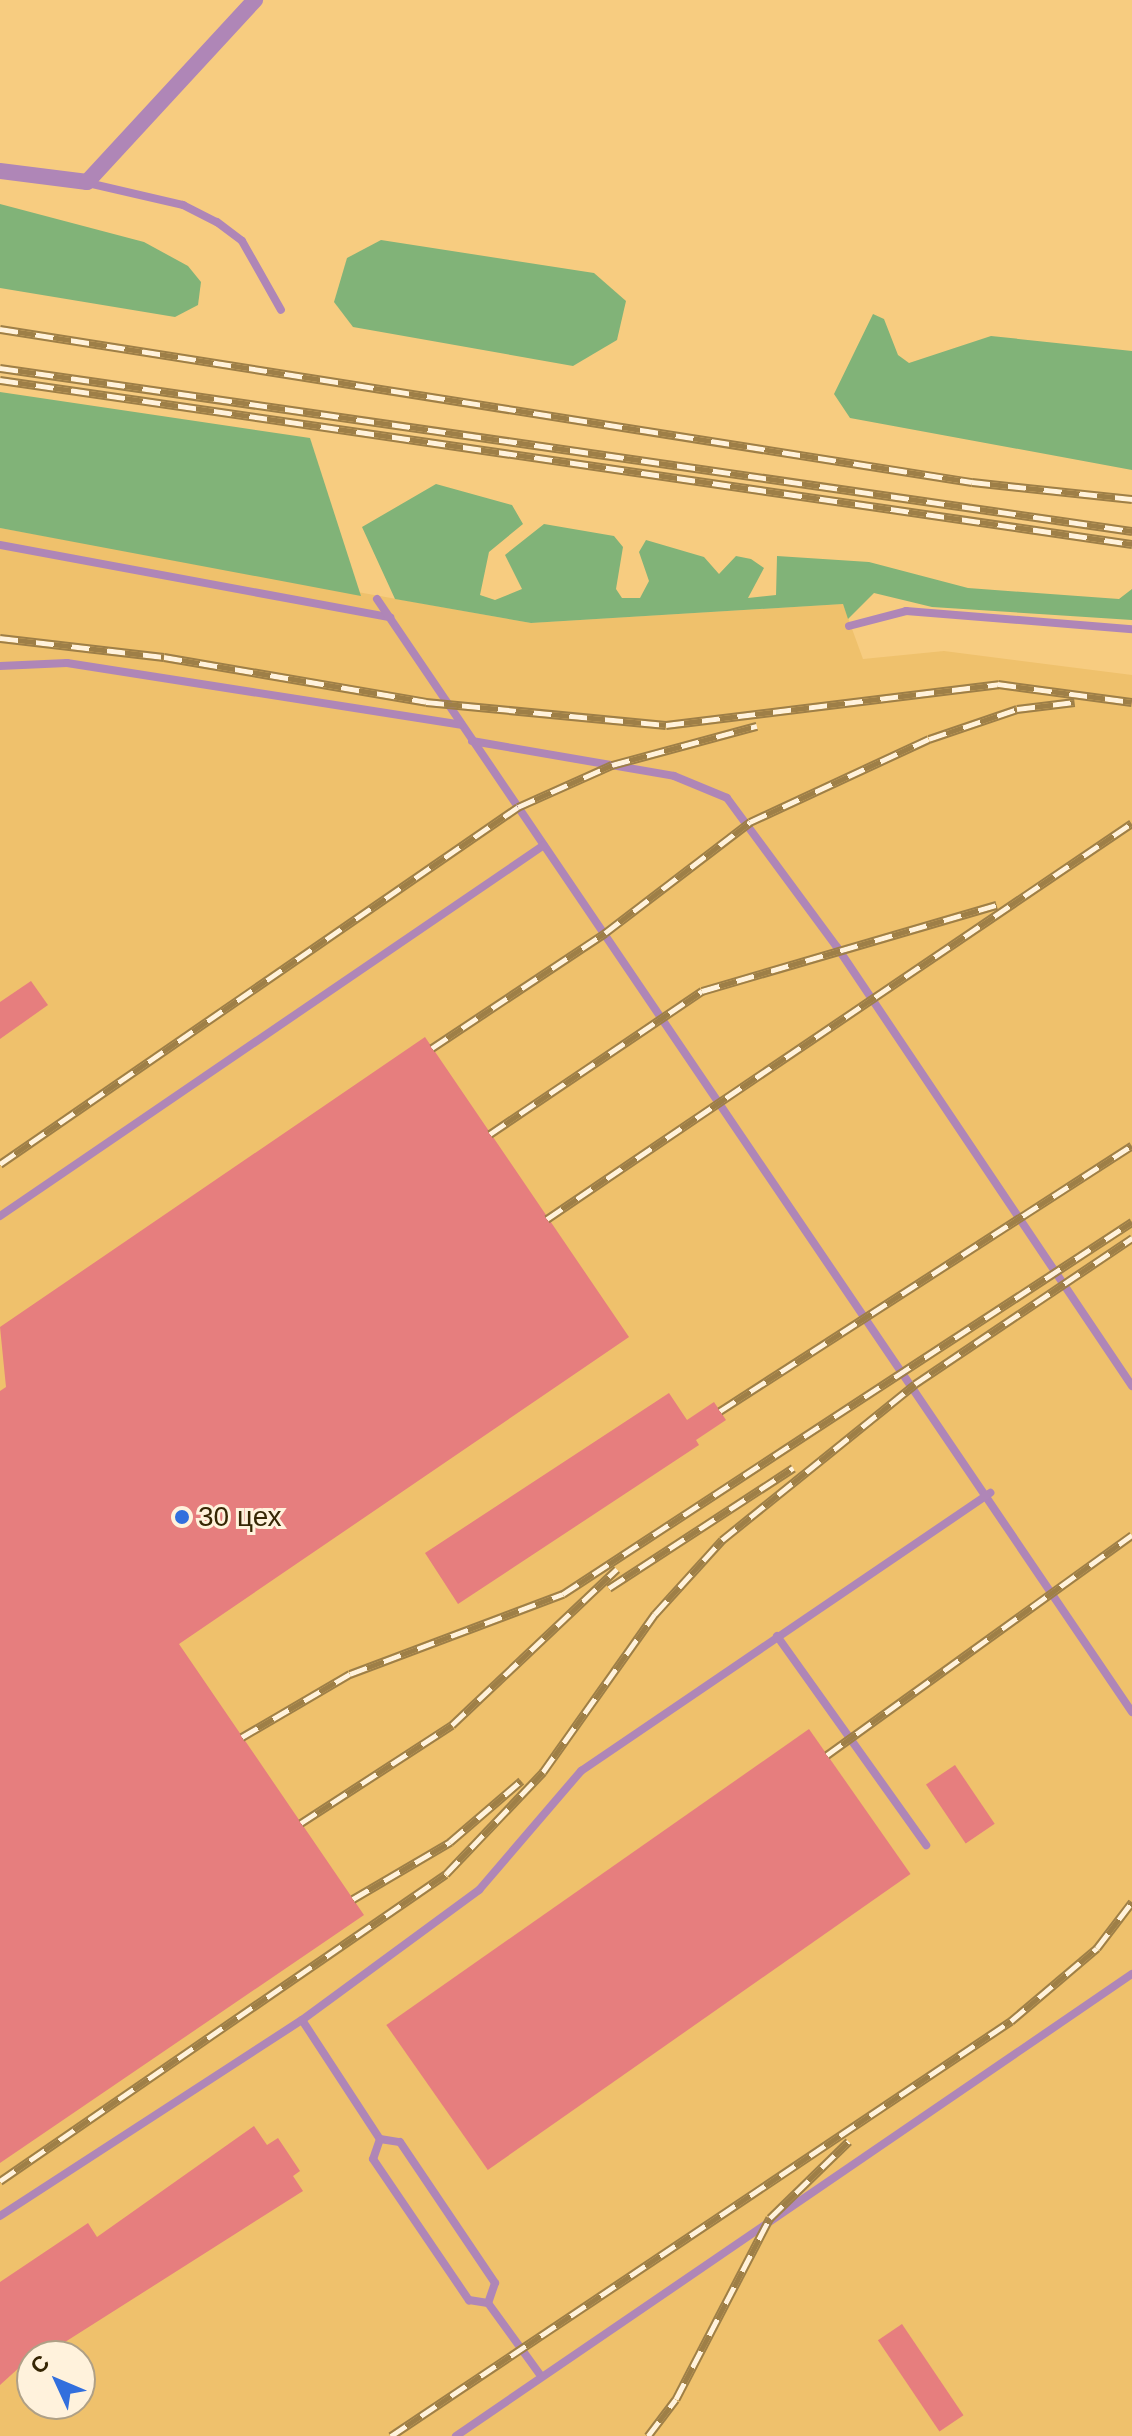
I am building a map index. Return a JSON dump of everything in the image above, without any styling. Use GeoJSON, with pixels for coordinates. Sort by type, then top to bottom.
{"type":"FeatureCollection","features":[{"type":"Feature","properties":{"kind":"street"},"geometry":{"type":"LineString","coordinates":[[0,171],[87,182],[255,0]]}},
{"type":"Feature","properties":{"kind":"lane"},"geometry":{"type":"LineString","coordinates":[[87,182],[183,205],[217,222],[242,241],[281,310]]}},
{"type":"Feature","properties":{"kind":"lane"},"geometry":{"type":"LineString","coordinates":[[0,545],[390,617]]}},
{"type":"Feature","properties":{"kind":"lane"},"geometry":{"type":"LineString","coordinates":[[377,599],[990,1493],[1132,1712]]}},
{"type":"Feature","properties":{"kind":"lane"},"geometry":{"type":"LineString","coordinates":[[849,626],[906,611],[1132,629]]}},
{"type":"Feature","properties":{"kind":"lane"},"geometry":{"type":"LineString","coordinates":[[0,666],[67,663],[461,725]]}},
{"type":"Feature","properties":{"kind":"lane"},"geometry":{"type":"LineString","coordinates":[[472,741],[674,776],[727,798],[837,947],[1132,1386]]}},
{"type":"Feature","properties":{"kind":"lane"},"geometry":{"type":"LineString","coordinates":[[0,1216],[544,845]]}},
{"type":"Feature","properties":{"kind":"lane"},"geometry":{"type":"LineString","coordinates":[[0,2216],[302,2020],[479,1890],[581,1771],[990,1493]]}},
{"type":"Feature","properties":{"kind":"lane"},"geometry":{"type":"LineString","coordinates":[[777,1636],[926,1845]]}},
{"type":"Feature","properties":{"kind":"lane"},"geometry":{"type":"LineString","coordinates":[[456,2436],[1132,1974]]}},
{"type":"Feature","properties":{"kind":"lane"},"geometry":{"type":"LineString","coordinates":[[302,2020],[380,2139],[400,2142],[495,2283],[488,2303]]}},
{"type":"Feature","properties":{"kind":"lane"},"geometry":{"type":"LineString","coordinates":[[380,2139],[373,2159],[469,2300],[488,2303],[541,2376]]}},
{"type":"Feature","properties":{"kind":"shaded area"},"geometry":{"type":"Polygon","coordinates":[[[0,528],[531,623],[843,604],[863,659],[944,651],[1132,675],[1132,2436],[0,2436],[0,528]]]}},
{"type":"Feature","properties":{"kind":"green space"},"geometry":{"type":"Polygon","coordinates":[[[0,204],[144,242],[188,266],[201,282],[198,305],[175,317],[0,288],[0,204]]]}},
{"type":"Feature","properties":{"kind":"green space"},"geometry":{"type":"Polygon","coordinates":[[[381,240],[594,273],[626,301],[617,340],[573,366],[353,327],[334,302],[347,258],[381,240]]]}},
{"type":"Feature","properties":{"kind":"green space"},"geometry":{"type":"Polygon","coordinates":[[[873,314],[884,319],[898,355],[909,363],[991,336],[1132,351],[1132,470],[850,418],[834,394],[873,314]]]}},
{"type":"Feature","properties":{"kind":"green space"},"geometry":{"type":"Polygon","coordinates":[[[0,392],[310,438],[361,596],[0,528],[0,392]]]}},
{"type":"Feature","properties":{"kind":"green space"},"geometry":{"type":"Polygon","coordinates":[[[436,484],[512,505],[523,524],[489,552],[480,595],[495,600],[522,589],[505,555],[544,524],[614,536],[623,547],[616,589],[622,598],[640,598],[649,581],[639,552],[646,540],[704,557],[719,574],[736,556],[751,559],[764,568],[748,598],[776,595],[777,556],[869,562],[968,588],[1119,599],[1132,589],[1132,620],[932,607],[874,593],[848,619],[843,604],[531,623],[395,599],[362,527],[436,484]]]}},
{"type":"Feature","properties":{"kind":"building"},"geometry":{"type":"Polygon","coordinates":[[[31,981],[48,1005],[0,1039],[0,1002],[31,981]]]}},
{"type":"Feature","properties":{"kind":"building","name":"30 цех"},"geometry":{"type":"Polygon","coordinates":[[[425,1037],[629,1337],[179,1644],[364,1915],[0,2163],[0,1391],[6,1387],[0,1327],[425,1037]]]}},
{"type":"Feature","properties":{"kind":"building"},"geometry":{"type":"Polygon","coordinates":[[[669,1393],[687,1420],[714,1402],[726,1420],[696,1440],[699,1445],[458,1604],[425,1553],[669,1393]]]}},
{"type":"Feature","properties":{"kind":"building"},"geometry":{"type":"Polygon","coordinates":[[[809,1729],[911,1874],[488,2170],[386,2025],[809,1729]]]}},
{"type":"Feature","properties":{"kind":"building"},"geometry":{"type":"Polygon","coordinates":[[[955,1765],[995,1824],[966,1843],[926,1785],[955,1765]]]}},
{"type":"Feature","properties":{"kind":"building"},"geometry":{"type":"Polygon","coordinates":[[[254,2126],[267,2145],[278,2138],[300,2171],[293,2176],[303,2191],[68,2340],[16,2340],[16,2370],[0,2385],[0,2282],[88,2223],[97,2237],[254,2126]]]}},
{"type":"Feature","properties":{"kind":"building"},"geometry":{"type":"Polygon","coordinates":[[[902,2324],[964,2415],[939,2431],[878,2340],[902,2324]]]}},
{"type":"Feature","properties":{"kind":"railway"},"geometry":{"type":"LineString","coordinates":[[0,329],[972,482],[1132,499]]}},
{"type":"Feature","properties":{"kind":"railway"},"geometry":{"type":"LineString","coordinates":[[0,368],[1132,531]]}},
{"type":"Feature","properties":{"kind":"railway"},"geometry":{"type":"LineString","coordinates":[[0,380],[1132,544]]}},
{"type":"Feature","properties":{"kind":"railway"},"geometry":{"type":"LineString","coordinates":[[0,638],[164,657],[426,702],[666,725],[998,684],[1132,702]]}},
{"type":"Feature","properties":{"kind":"railway"},"geometry":{"type":"LineString","coordinates":[[432,1048],[605,933],[750,822],[929,739],[1017,709],[1075,702]]}},
{"type":"Feature","properties":{"kind":"railway"},"geometry":{"type":"LineString","coordinates":[[0,1164],[518,807],[612,765],[757,726]]}},
{"type":"Feature","properties":{"kind":"railway"},"geometry":{"type":"LineString","coordinates":[[547,1219],[1132,823]]}},
{"type":"Feature","properties":{"kind":"railway"},"geometry":{"type":"LineString","coordinates":[[490,1134],[702,991],[997,905]]}},
{"type":"Feature","properties":{"kind":"railway"},"geometry":{"type":"LineString","coordinates":[[720,1411],[1132,1145]]}},
{"type":"Feature","properties":{"kind":"railway"},"geometry":{"type":"LineString","coordinates":[[242,1737],[350,1674],[563,1594],[1132,1222]]}},
{"type":"Feature","properties":{"kind":"railway"},"geometry":{"type":"LineString","coordinates":[[0,2181],[446,1874],[543,1772],[655,1614],[722,1540],[915,1384],[1132,1238]]}},
{"type":"Feature","properties":{"kind":"railway"},"geometry":{"type":"LineString","coordinates":[[609,1588],[793,1468]]}},
{"type":"Feature","properties":{"kind":"railway"},"geometry":{"type":"LineString","coordinates":[[827,1755],[1132,1535]]}},
{"type":"Feature","properties":{"kind":"railway"},"geometry":{"type":"LineString","coordinates":[[301,1823],[452,1725],[617,1569]]}},
{"type":"Feature","properties":{"kind":"railway"},"geometry":{"type":"LineString","coordinates":[[353,1899],[450,1842],[521,1781]]}},
{"type":"Feature","properties":{"kind":"railway"},"geometry":{"type":"LineString","coordinates":[[391,2436],[1011,2021],[1097,1948],[1132,1902]]}},
{"type":"Feature","properties":{"kind":"railway"},"geometry":{"type":"LineString","coordinates":[[648,2436],[676,2399],[770,2218],[849,2141]]}},
{"type":"Feature","properties":{"kind":"place","name":"30 цех"},"geometry":{"type":"Point","coordinates":[182,1517]}}]}
